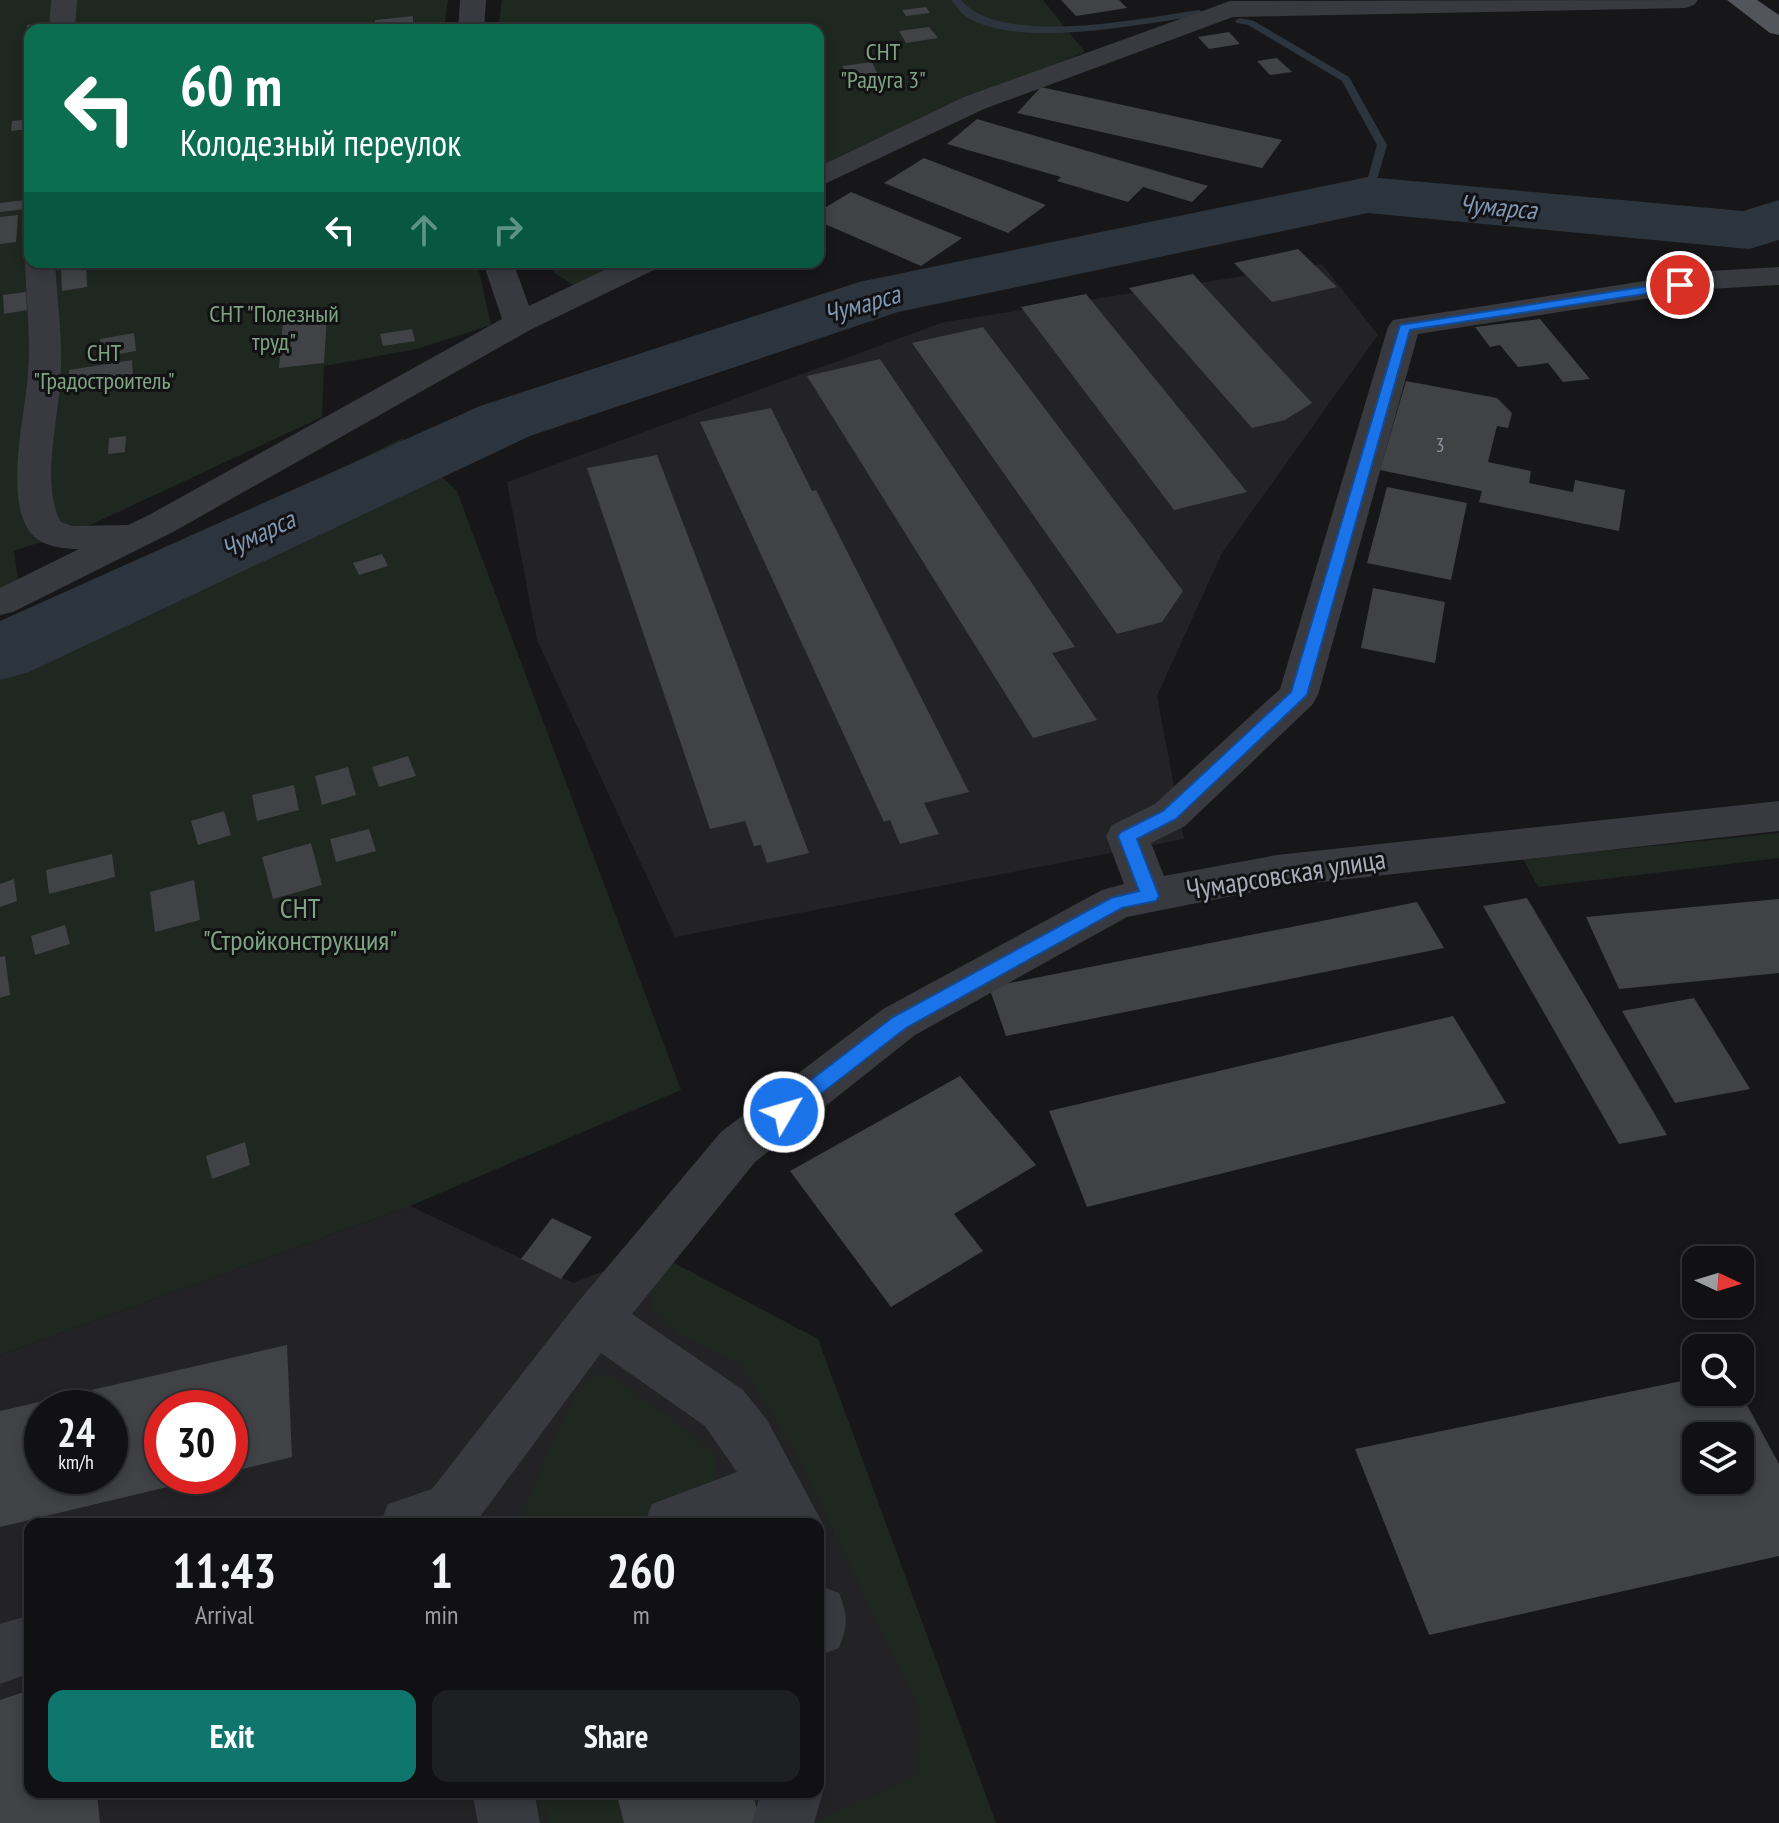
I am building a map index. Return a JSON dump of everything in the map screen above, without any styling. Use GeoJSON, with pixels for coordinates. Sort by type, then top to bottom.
{"type":"FeatureCollection","features":[{"type":"Feature","properties":{"kind":"main road"},"geometry":{"type":"LineString","coordinates":[[1740,0],[1779,27]]}},
{"type":"Feature","properties":{"kind":"street"},"geometry":{"type":"LineString","coordinates":[[62,24],[64,0]]}},
{"type":"Feature","properties":{"kind":"street"},"geometry":{"type":"LineString","coordinates":[[471,24],[473,0]]}},
{"type":"Feature","properties":{"kind":"street"},"geometry":{"type":"LineString","coordinates":[[824,175],[974,103],[1230,9],[1685,0]]}},
{"type":"Feature","properties":{"kind":"street"},"geometry":{"type":"LineString","coordinates":[[40,268],[45,371],[36,477],[37,511],[47,530],[64,536],[135,536]]}},
{"type":"Feature","properties":{"kind":"street"},"geometry":{"type":"LineString","coordinates":[[500,268],[519,323]]}},
{"type":"Feature","properties":{"kind":"street"},"geometry":{"type":"LineString","coordinates":[[0,603],[135,536],[519,323],[633,268]]}},
{"type":"Feature","properties":{"kind":"street"},"geometry":{"type":"LineString","coordinates":[[1150,896],[1127,836],[1170,815],[1298,695],[1404,327],[1709,280],[1779,276]]}},
{"type":"Feature","properties":{"kind":"street"},"geometry":{"type":"LineString","coordinates":[[0,475],[36,477]]}},
{"type":"Feature","properties":{"kind":"street","name":"Чумарсовская улица"},"geometry":{"type":"LineString","coordinates":[[439,1518],[596,1319],[738,1147],[899,1022],[1117,902],[1277,871],[1779,816]]}},
{"type":"Feature","properties":{"kind":"street"},"geometry":{"type":"LineString","coordinates":[[596,1319],[724,1408],[748,1438],[783,1504],[705,1518]]}},
{"type":"Feature","properties":{"kind":"street"},"geometry":{"type":"LineString","coordinates":[[0,1654],[24,1646]]}},
{"type":"Feature","properties":{"kind":"street"},"geometry":{"type":"LineString","coordinates":[[504,1798],[509,1823]]}},
{"type":"Feature","properties":{"kind":"street"},"geometry":{"type":"LineString","coordinates":[[783,1823],[790,1798]]}},
{"type":"Feature","properties":{"kind":"shaded area"},"geometry":{"type":"Polygon","coordinates":[[[1322,264],[1378,335],[1222,553],[1157,696],[1184,839],[675,937],[537,640],[507,482],[944,322],[1322,264]]]}},
{"type":"Feature","properties":{"kind":"shaded area"},"geometry":{"type":"Polygon","coordinates":[[[410,1206],[573,1283],[653,1252],[818,1339],[996,1823],[0,1823],[0,1355],[410,1206]]]}},
{"type":"Feature","properties":{"kind":"green space","name":"СНТ \"Градостроитель\""},"geometry":{"type":"Polygon","coordinates":[[[0,0],[448,0],[445,24],[24,24],[24,268],[478,268],[491,325],[417,349],[324,366],[322,417],[86,527],[14,551],[19,588],[0,596],[0,0]]]}},
{"type":"Feature","properties":{"kind":"green space","name":"СНТ \"Радуга 3\""},"geometry":{"type":"Polygon","coordinates":[[[502,0],[1043,0],[1085,52],[880,137],[824,164],[824,24],[499,24],[502,0]]]}},
{"type":"Feature","properties":{"kind":"green space"},"geometry":{"type":"Polygon","coordinates":[[[553,268],[609,268],[574,285],[554,273],[553,268]]]}},
{"type":"Feature","properties":{"kind":"green space","name":"СНТ \"Стройконструкция\""},"geometry":{"type":"Polygon","coordinates":[[[402,438],[457,491],[681,1090],[410,1206],[0,1355],[0,641],[402,438]]]}},
{"type":"Feature","properties":{"kind":"green space"},"geometry":{"type":"Polygon","coordinates":[[[1779,833],[1779,858],[1538,887],[1523,859],[1779,833]]]}},
{"type":"Feature","properties":{"kind":"green space"},"geometry":{"type":"Polygon","coordinates":[[[668,1260],[818,1339],[996,1823],[810,1823],[917,1777],[920,1709],[792,1447],[739,1363],[679,1335],[652,1309],[648,1280],[668,1260]]]}},
{"type":"Feature","properties":{"kind":"green space"},"geometry":{"type":"Polygon","coordinates":[[[607,1373],[690,1433],[715,1455],[717,1480],[651,1518],[521,1518],[570,1407],[580,1391],[596,1377],[607,1373]]]}},
{"type":"Feature","properties":{"kind":"green space"},"geometry":{"type":"Polygon","coordinates":[[[542,1798],[618,1798],[624,1823],[548,1823],[542,1798]]]}},
{"type":"Feature","properties":{"kind":"building"},"geometry":{"type":"Polygon","coordinates":[[[1061,0],[1119,0],[1127,8],[1076,16],[1061,0]]]}},
{"type":"Feature","properties":{"kind":"building"},"geometry":{"type":"Polygon","coordinates":[[[926,7],[930,13],[906,16],[902,10],[926,7]]]}},
{"type":"Feature","properties":{"kind":"building"},"geometry":{"type":"Polygon","coordinates":[[[413,16],[413,24],[375,24],[375,20],[413,16]]]}},
{"type":"Feature","properties":{"kind":"building"},"geometry":{"type":"Polygon","coordinates":[[[929,27],[938,38],[906,43],[899,31],[929,27]]]}},
{"type":"Feature","properties":{"kind":"building"},"geometry":{"type":"Polygon","coordinates":[[[1229,32],[1240,44],[1209,49],[1198,37],[1229,32]]]}},
{"type":"Feature","properties":{"kind":"building"},"geometry":{"type":"Polygon","coordinates":[[[1277,58],[1292,72],[1270,75],[1257,61],[1277,58]]]}},
{"type":"Feature","properties":{"kind":"building"},"geometry":{"type":"Polygon","coordinates":[[[872,62],[877,73],[848,76],[842,66],[872,62]]]}},
{"type":"Feature","properties":{"kind":"building"},"geometry":{"type":"Polygon","coordinates":[[[1041,87],[1282,140],[1262,168],[1017,113],[1041,87]]]}},
{"type":"Feature","properties":{"kind":"building"},"geometry":{"type":"Polygon","coordinates":[[[977,119],[1208,186],[1192,202],[1143,187],[1128,202],[1057,181],[1061,177],[947,144],[977,119]]]}},
{"type":"Feature","properties":{"kind":"building"},"geometry":{"type":"Polygon","coordinates":[[[24,120],[24,130],[11,131],[12,121],[24,120]]]}},
{"type":"Feature","properties":{"kind":"building"},"geometry":{"type":"Polygon","coordinates":[[[924,158],[1046,205],[1008,233],[884,183],[924,158]]]}},
{"type":"Feature","properties":{"kind":"building"},"geometry":{"type":"Polygon","coordinates":[[[851,192],[962,238],[921,266],[824,224],[824,208],[851,192]]]}},
{"type":"Feature","properties":{"kind":"building"},"geometry":{"type":"Polygon","coordinates":[[[24,200],[24,209],[0,212],[0,203],[24,200]]]}},
{"type":"Feature","properties":{"kind":"building"},"geometry":{"type":"Polygon","coordinates":[[[18,215],[16,242],[0,244],[0,217],[18,215]]]}},
{"type":"Feature","properties":{"kind":"building"},"geometry":{"type":"Polygon","coordinates":[[[1298,249],[1337,287],[1272,302],[1234,263],[1298,249]]]}},
{"type":"Feature","properties":{"kind":"building"},"geometry":{"type":"Polygon","coordinates":[[[86,268],[87,287],[62,291],[61,269],[86,268]]]}},
{"type":"Feature","properties":{"kind":"building"},"geometry":{"type":"Polygon","coordinates":[[[1193,274],[1312,403],[1285,420],[1252,428],[1129,288],[1193,274]]]}},
{"type":"Feature","properties":{"kind":"building"},"geometry":{"type":"Polygon","coordinates":[[[26,292],[27,310],[4,314],[3,295],[26,292]]]}},
{"type":"Feature","properties":{"kind":"building"},"geometry":{"type":"Polygon","coordinates":[[[1086,294],[1247,492],[1174,510],[1021,307],[1086,294]]]}},
{"type":"Feature","properties":{"kind":"building"},"geometry":{"type":"Polygon","coordinates":[[[327,317],[324,363],[279,368],[283,321],[327,317]]]}},
{"type":"Feature","properties":{"kind":"building"},"geometry":{"type":"Polygon","coordinates":[[[1540,319],[1590,379],[1563,382],[1548,363],[1518,367],[1500,345],[1490,347],[1475,327],[1540,319]]]}},
{"type":"Feature","properties":{"kind":"building"},"geometry":{"type":"Polygon","coordinates":[[[983,327],[1183,591],[1162,622],[1117,634],[912,343],[983,327]]]}},
{"type":"Feature","properties":{"kind":"building"},"geometry":{"type":"Polygon","coordinates":[[[412,329],[415,341],[383,346],[380,334],[412,329]]]}},
{"type":"Feature","properties":{"kind":"building"},"geometry":{"type":"Polygon","coordinates":[[[134,333],[136,351],[102,357],[100,339],[134,333]]]}},
{"type":"Feature","properties":{"kind":"building"},"geometry":{"type":"Polygon","coordinates":[[[880,359],[1075,647],[1052,653],[1097,720],[1033,738],[807,376],[880,359]]]}},
{"type":"Feature","properties":{"kind":"building"},"geometry":{"type":"Polygon","coordinates":[[[132,360],[133,376],[69,386],[69,370],[132,360]]]}},
{"type":"Feature","properties":{"kind":"building"},"geometry":{"type":"Polygon","coordinates":[[[1406,381],[1497,398],[1512,413],[1508,428],[1497,426],[1488,462],[1531,471],[1529,483],[1573,492],[1575,480],[1625,490],[1619,531],[1479,502],[1482,491],[1380,470],[1406,381]]]}},
{"type":"Feature","properties":{"kind":"building"},"geometry":{"type":"Polygon","coordinates":[[[771,408],[812,491],[816,490],[969,792],[924,803],[939,834],[900,844],[890,820],[884,822],[700,422],[771,408]]]}},
{"type":"Feature","properties":{"kind":"building"},"geometry":{"type":"Polygon","coordinates":[[[126,436],[125,452],[108,454],[109,438],[126,436]]]}},
{"type":"Feature","properties":{"kind":"building"},"geometry":{"type":"Polygon","coordinates":[[[657,455],[809,853],[767,863],[761,845],[754,846],[745,821],[710,829],[587,468],[657,455]]]}},
{"type":"Feature","properties":{"kind":"building"},"geometry":{"type":"Polygon","coordinates":[[[1387,487],[1467,503],[1451,580],[1367,563],[1387,487]]]}},
{"type":"Feature","properties":{"kind":"building"},"geometry":{"type":"Polygon","coordinates":[[[382,554],[388,566],[359,575],[353,563],[382,554]]]}},
{"type":"Feature","properties":{"kind":"building"},"geometry":{"type":"Polygon","coordinates":[[[1373,588],[1445,602],[1435,663],[1361,648],[1373,588]]]}},
{"type":"Feature","properties":{"kind":"building"},"geometry":{"type":"Polygon","coordinates":[[[408,756],[416,776],[379,787],[372,767],[408,756]]]}},
{"type":"Feature","properties":{"kind":"building"},"geometry":{"type":"Polygon","coordinates":[[[348,767],[356,795],[322,805],[315,776],[348,767]]]}},
{"type":"Feature","properties":{"kind":"building"},"geometry":{"type":"Polygon","coordinates":[[[294,785],[299,810],[257,821],[252,795],[294,785]]]}},
{"type":"Feature","properties":{"kind":"building"},"geometry":{"type":"Polygon","coordinates":[[[224,811],[231,835],[198,845],[191,821],[224,811]]]}},
{"type":"Feature","properties":{"kind":"building"},"geometry":{"type":"Polygon","coordinates":[[[369,829],[376,851],[336,862],[330,839],[369,829]]]}},
{"type":"Feature","properties":{"kind":"building"},"geometry":{"type":"Polygon","coordinates":[[[311,843],[322,885],[273,899],[262,857],[311,843]]]}},
{"type":"Feature","properties":{"kind":"building"},"geometry":{"type":"Polygon","coordinates":[[[112,854],[115,877],[49,894],[46,870],[112,854]]]}},
{"type":"Feature","properties":{"kind":"building"},"geometry":{"type":"Polygon","coordinates":[[[14,879],[17,901],[0,907],[0,884],[14,879]]]}},
{"type":"Feature","properties":{"kind":"building"},"geometry":{"type":"Polygon","coordinates":[[[194,880],[200,920],[155,932],[150,892],[194,880]]]}},
{"type":"Feature","properties":{"kind":"building"},"geometry":{"type":"Polygon","coordinates":[[[1527,898],[1667,1135],[1619,1144],[1483,906],[1527,898]]]}},
{"type":"Feature","properties":{"kind":"building"},"geometry":{"type":"Polygon","coordinates":[[[1779,899],[1779,973],[1619,989],[1586,917],[1779,899]]]}},
{"type":"Feature","properties":{"kind":"building"},"geometry":{"type":"Polygon","coordinates":[[[1417,902],[1444,948],[1006,1036],[989,987],[1417,902]]]}},
{"type":"Feature","properties":{"kind":"building"},"geometry":{"type":"Polygon","coordinates":[[[65,925],[70,944],[35,955],[31,936],[65,925]]]}},
{"type":"Feature","properties":{"kind":"building"},"geometry":{"type":"Polygon","coordinates":[[[5,956],[10,995],[0,998],[0,957],[5,956]]]}},
{"type":"Feature","properties":{"kind":"building"},"geometry":{"type":"Polygon","coordinates":[[[1694,998],[1750,1089],[1675,1103],[1622,1011],[1694,998]]]}},
{"type":"Feature","properties":{"kind":"building"},"geometry":{"type":"Polygon","coordinates":[[[1453,1016],[1506,1103],[1087,1207],[1049,1111],[1453,1016]]]}},
{"type":"Feature","properties":{"kind":"building"},"geometry":{"type":"Polygon","coordinates":[[[960,1076],[1036,1165],[954,1214],[983,1251],[891,1307],[790,1171],[960,1076]]]}},
{"type":"Feature","properties":{"kind":"building"},"geometry":{"type":"Polygon","coordinates":[[[245,1142],[250,1165],[212,1179],[206,1156],[245,1142]]]}},
{"type":"Feature","properties":{"kind":"building"},"geometry":{"type":"Polygon","coordinates":[[[552,1218],[592,1237],[561,1279],[521,1259],[552,1218]]]}},
{"type":"Feature","properties":{"kind":"building"},"geometry":{"type":"Polygon","coordinates":[[[287,1345],[292,1457],[248,1468],[248,1390],[144,1390],[144,1493],[38,1518],[24,1518],[24,1521],[0,1527],[0,1411],[24,1405],[24,1494],[128,1494],[128,1390],[91,1390],[287,1345]]]}},
{"type":"Feature","properties":{"kind":"building"},"geometry":{"type":"Polygon","coordinates":[[[1682,1381],[1682,1406],[1748,1406],[1779,1464],[1779,1556],[1429,1635],[1355,1449],[1682,1381]]]}},
{"type":"Feature","properties":{"kind":"building"},"geometry":{"type":"Polygon","coordinates":[[[24,1692],[24,1798],[98,1798],[100,1823],[0,1823],[0,1700],[24,1692]]]}},
{"type":"Feature","properties":{"kind":"building"},"geometry":{"type":"Polygon","coordinates":[[[618,1798],[754,1798],[761,1823],[624,1823],[618,1798]]]}},
{"type":"Feature","properties":{"kind":"waterway"},"geometry":{"type":"LineString","coordinates":[[956,0],[974,17],[999,25],[1027,28],[1085,28],[1199,13]]}},
{"type":"Feature","properties":{"kind":"waterway"},"geometry":{"type":"LineString","coordinates":[[1240,21],[1251,23],[1346,79],[1382,145],[1368,195]]}},
{"type":"Feature","properties":{"kind":"waterway","name":"Чумарса"},"geometry":{"type":"LineString","coordinates":[[0,653],[505,421],[882,296],[1368,195],[1749,230],[1779,219]]}},
{"type":"Feature","properties":{"kind":"route"},"geometry":{"type":"LineString","coordinates":[[784,1112],[899,1022],[1117,902],[1150,896],[1127,836],[1170,815],[1298,695],[1404,327],[1680,285]]}},
{"type":"Feature","properties":{"kind":"park label","name":"СНТ \"Полезный труд\""},"geometry":{"type":"Point","coordinates":[274,328]}}]}
